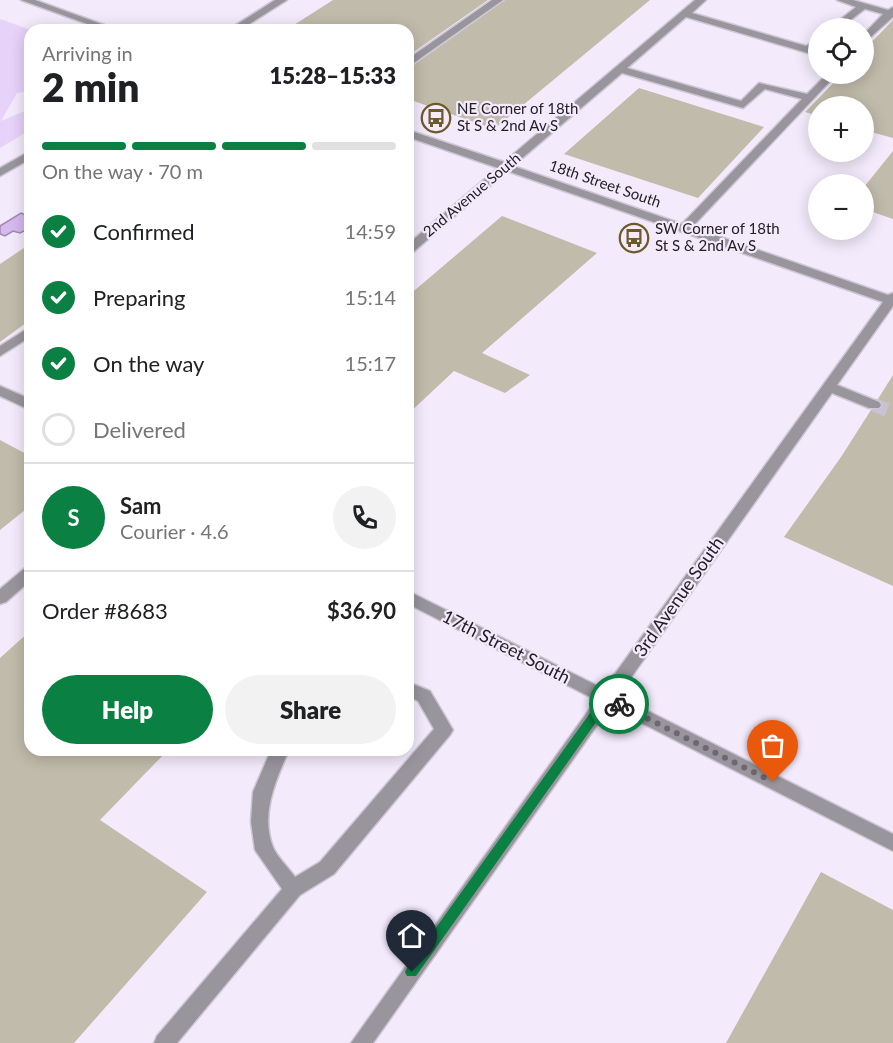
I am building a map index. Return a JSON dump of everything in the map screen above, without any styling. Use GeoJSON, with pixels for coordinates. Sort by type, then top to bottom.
{"type":"FeatureCollection","features":[{"type":"Feature","properties":{"kind":"street"},"geometry":{"type":"LineString","coordinates":[[26,0],[96,24]]}},
{"type":"Feature","properties":{"kind":"street"},"geometry":{"type":"LineString","coordinates":[[243,24],[282,0]]}},
{"type":"Feature","properties":{"kind":"street"},"geometry":{"type":"LineString","coordinates":[[414,60],[498,0]]}},
{"type":"Feature","properties":{"kind":"street","name":"2nd Avenue South"},"geometry":{"type":"LineString","coordinates":[[414,245],[701,0]]}},
{"type":"Feature","properties":{"kind":"street"},"geometry":{"type":"LineString","coordinates":[[842,0],[892,12]]}},
{"type":"Feature","properties":{"kind":"street"},"geometry":{"type":"LineString","coordinates":[[847,18],[863,6]]}},
{"type":"Feature","properties":{"kind":"street"},"geometry":{"type":"LineString","coordinates":[[874,30],[892,12]]}},
{"type":"Feature","properties":{"kind":"street"},"geometry":{"type":"LineString","coordinates":[[685,14],[808,50]]}},
{"type":"Feature","properties":{"kind":"street"},"geometry":{"type":"LineString","coordinates":[[620,69],[743,105],[763,85],[808,98]]}},
{"type":"Feature","properties":{"kind":"street"},"geometry":{"type":"LineString","coordinates":[[811,96],[822,84]]}},
{"type":"Feature","properties":{"kind":"street"},"geometry":{"type":"LineString","coordinates":[[684,229],[808,99]]}},
{"type":"Feature","properties":{"kind":"street","name":"18th Street South"},"geometry":{"type":"LineString","coordinates":[[414,135],[892,300]]}},
{"type":"Feature","properties":{"kind":"street"},"geometry":{"type":"LineString","coordinates":[[0,172],[24,158]]}},
{"type":"Feature","properties":{"kind":"street","name":"3rd Avenue South"},"geometry":{"type":"LineString","coordinates":[[361,1043],[892,300]]}},
{"type":"Feature","properties":{"kind":"street"},"geometry":{"type":"LineString","coordinates":[[0,352],[24,334]]}},
{"type":"Feature","properties":{"kind":"street"},"geometry":{"type":"LineString","coordinates":[[829,387],[874,405]]}},
{"type":"Feature","properties":{"kind":"street"},"geometry":{"type":"LineString","coordinates":[[0,390],[24,402]]}},
{"type":"Feature","properties":{"kind":"street"},"geometry":{"type":"LineString","coordinates":[[0,598],[24,577]]}},
{"type":"Feature","properties":{"kind":"street","name":"17th Street South"},"geometry":{"type":"LineString","coordinates":[[414,600],[893,843]]}},
{"type":"Feature","properties":{"kind":"street"},"geometry":{"type":"LineString","coordinates":[[164,1043],[293,889],[327,868],[444,730],[424,696],[414,692]]}},
{"type":"Feature","properties":{"kind":"street"},"geometry":{"type":"LineString","coordinates":[[277,756],[262,792],[260,822],[264,850],[293,889]]}},
{"type":"Feature","properties":{"kind":"shaded area"},"geometry":{"type":"Polygon","coordinates":[[[0,19],[24,28],[24,92],[17,93],[1,121],[24,111],[24,134],[0,148],[0,19]]]}},
{"type":"Feature","properties":{"kind":"shaded area"},"geometry":{"type":"Polygon","coordinates":[[[21,213],[24,214],[24,231],[20,233],[13,231],[5,236],[0,234],[0,226],[21,213]]]}},
{"type":"Feature","properties":{"kind":"building"},"geometry":{"type":"Polygon","coordinates":[[[333,0],[488,0],[414,52],[414,24],[295,24],[333,0]]]}},
{"type":"Feature","properties":{"kind":"building"},"geometry":{"type":"Polygon","coordinates":[[[505,0],[650,0],[494,129],[414,101],[414,65],[505,0]]]}},
{"type":"Feature","properties":{"kind":"building"},"geometry":{"type":"Polygon","coordinates":[[[893,20],[893,138],[874,133],[874,96],[821,96],[832,84],[874,84],[874,40],[893,20]]]}},
{"type":"Feature","properties":{"kind":"building"},"geometry":{"type":"Polygon","coordinates":[[[639,88],[764,127],[698,198],[564,154],[639,88]]]}},
{"type":"Feature","properties":{"kind":"building"},"geometry":{"type":"Polygon","coordinates":[[[893,151],[893,219],[874,212],[874,175],[893,151]]]}},
{"type":"Feature","properties":{"kind":"building"},"geometry":{"type":"Polygon","coordinates":[[[502,216],[597,253],[482,353],[530,375],[505,393],[454,371],[414,408],[414,291],[502,216]]]}},
{"type":"Feature","properties":{"kind":"building"},"geometry":{"type":"Polygon","coordinates":[[[24,248],[24,324],[0,342],[0,264],[24,248]]]}},
{"type":"Feature","properties":{"kind":"building"},"geometry":{"type":"Polygon","coordinates":[[[893,375],[893,586],[784,537],[841,457],[871,410],[881,409],[883,404],[878,399],[893,375]]]}},
{"type":"Feature","properties":{"kind":"building"},"geometry":{"type":"Polygon","coordinates":[[[0,440],[24,453],[24,511],[0,530],[0,440]]]}},
{"type":"Feature","properties":{"kind":"building"},"geometry":{"type":"Polygon","coordinates":[[[24,636],[24,756],[162,756],[100,820],[207,892],[74,1043],[0,1043],[0,658],[24,636]]]}},
{"type":"Feature","properties":{"kind":"building"},"geometry":{"type":"Polygon","coordinates":[[[821,872],[893,910],[893,1043],[726,1043],[821,872]]]}},
{"type":"Feature","properties":{"kind":"tunnel"},"geometry":{"type":"LineString","coordinates":[[874,405],[893,412]]}},
{"type":"Feature","properties":{"kind":"way so far"},"geometry":{"type":"LineString","coordinates":[[619,704],[773,782]]}},
{"type":"Feature","properties":{"kind":"place","name":"NE Corner of 18th St S & 2nd Av S"},"geometry":{"type":"Point","coordinates":[436,118]}},
{"type":"Feature","properties":{"kind":"place","name":"SW Corner of 18th St S & 2nd Av S"},"geometry":{"type":"Point","coordinates":[634,238]}},
{"type":"Feature","properties":{"kind":"route"},"geometry":{"type":"LineString","coordinates":[[412,972],[607,698],[619,704]]}}]}
